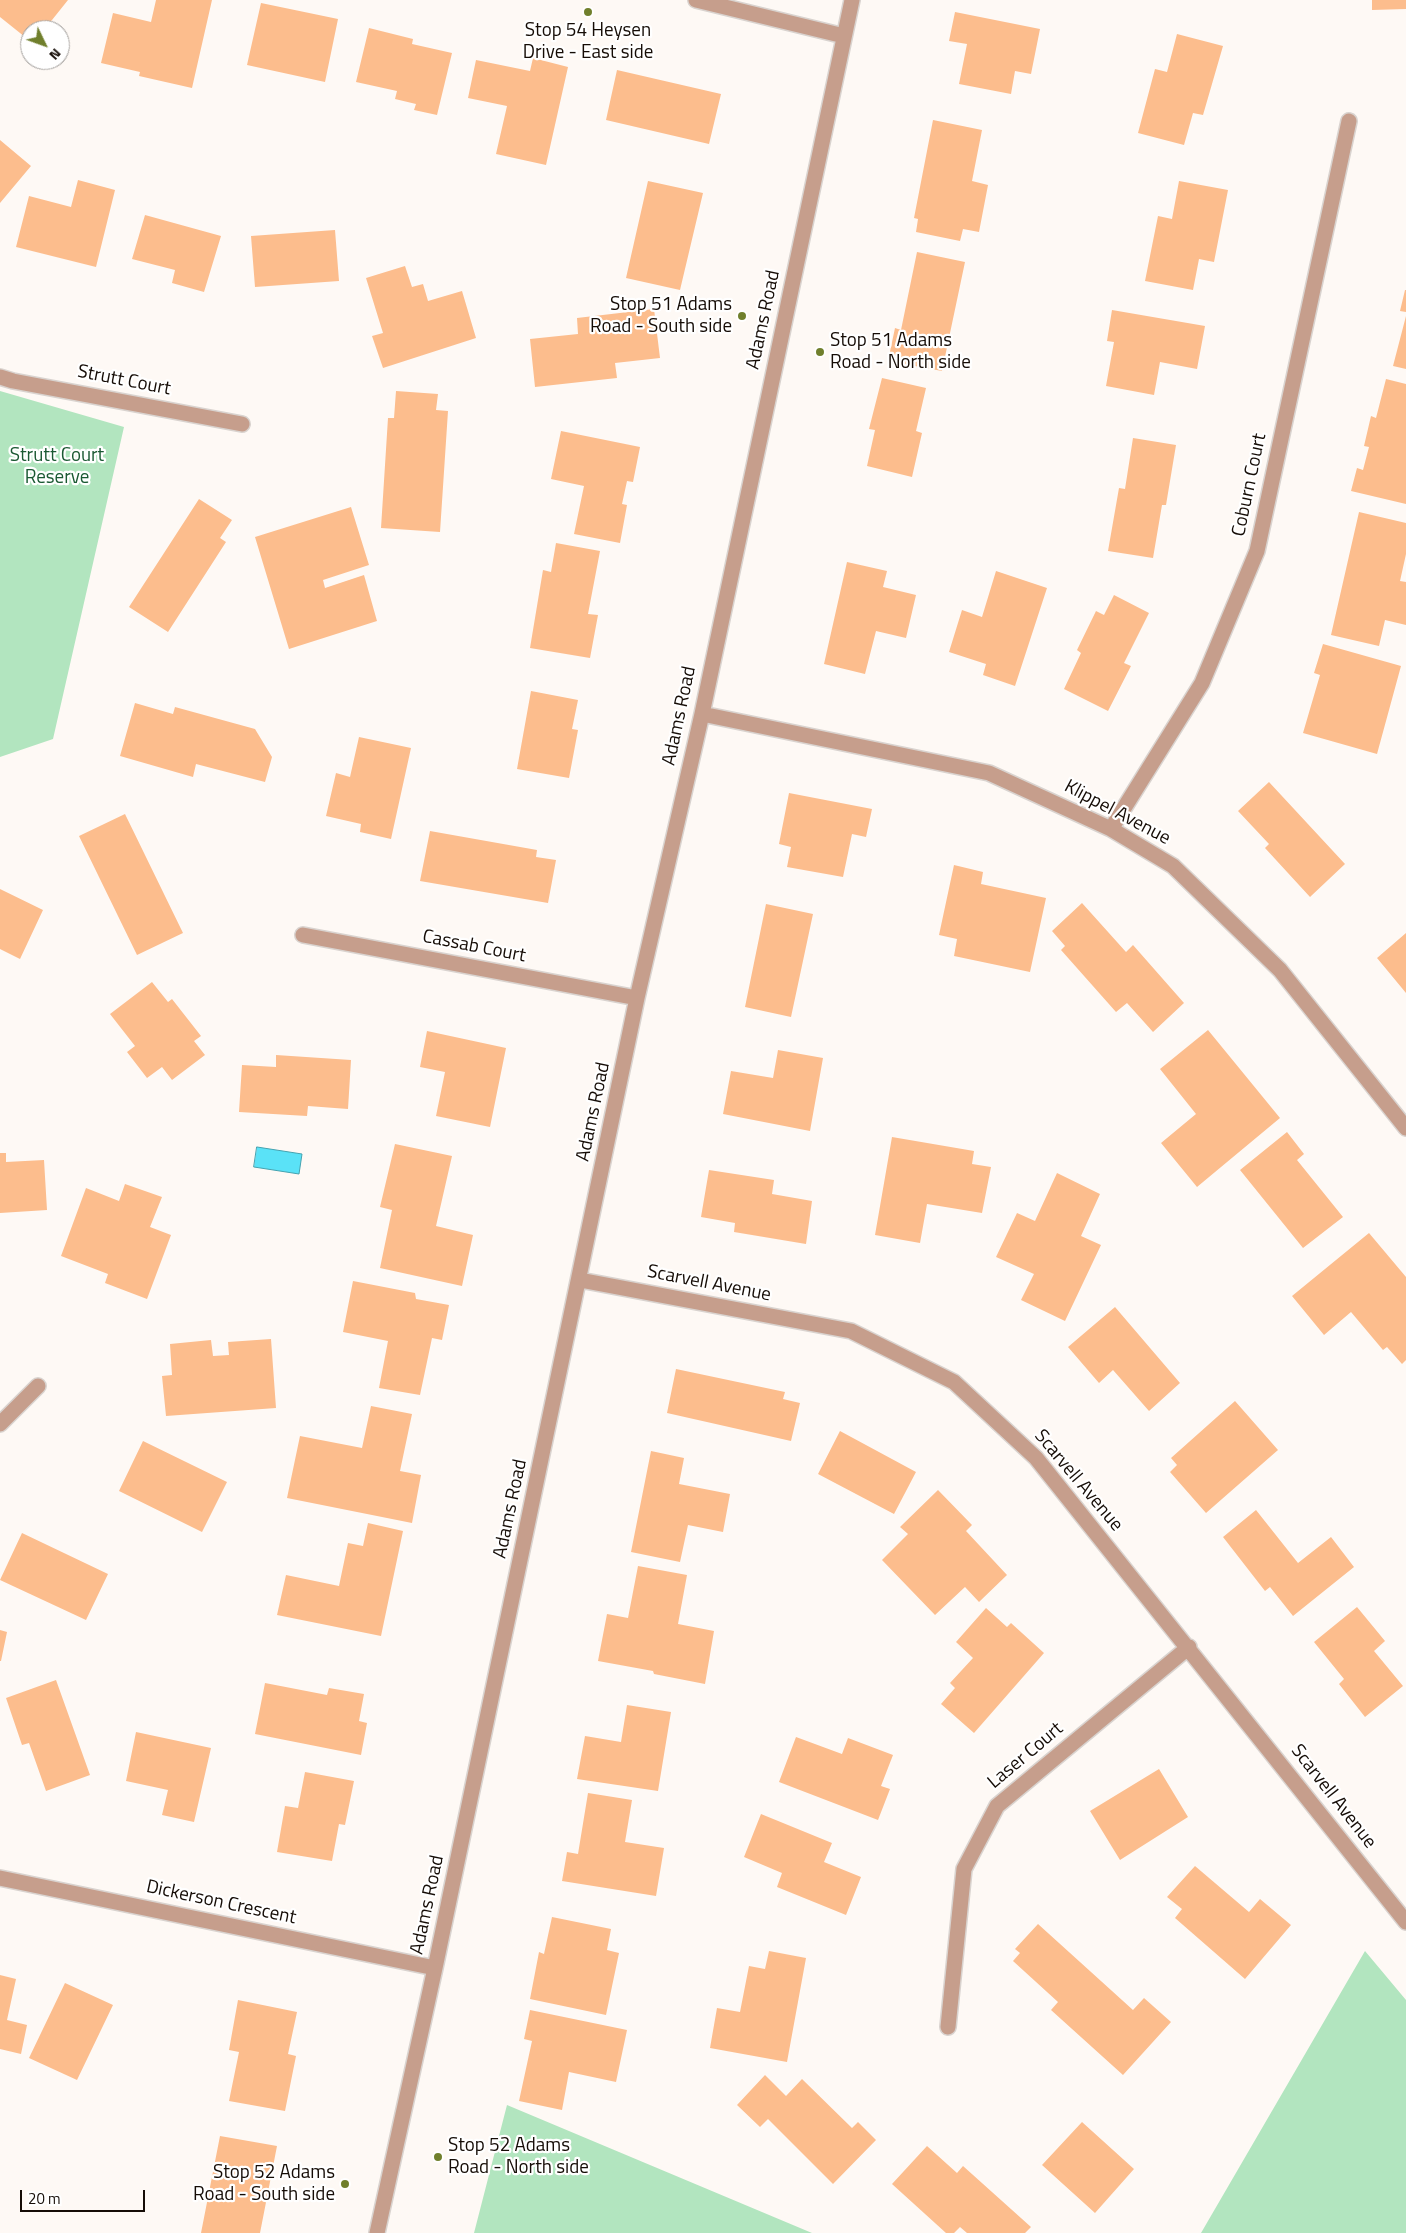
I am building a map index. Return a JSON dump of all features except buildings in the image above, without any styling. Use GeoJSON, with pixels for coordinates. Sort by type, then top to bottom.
{"type":"FeatureCollection","features":[{"type":"Feature","properties":{"kind":"street"},"geometry":{"type":"LineString","coordinates":[[696,0],[844,36]]}},
{"type":"Feature","properties":{"kind":"street","name":"Adams Road"},"geometry":{"type":"LineString","coordinates":[[377,2233],[435,1968],[580,1280],[637,998],[702,714],[852,0]]}},
{"type":"Feature","properties":{"kind":"street","name":"Coburn Court"},"geometry":{"type":"LineString","coordinates":[[1112,828],[1202,683],[1257,551],[1349,121]]}},
{"type":"Feature","properties":{"kind":"street","name":"Strutt Court"},"geometry":{"type":"LineString","coordinates":[[0,377],[242,424]]}},
{"type":"Feature","properties":{"kind":"street","name":"Klippel Avenue"},"geometry":{"type":"LineString","coordinates":[[702,714],[989,773],[1112,828],[1173,866],[1280,970],[1406,1128]]}},
{"type":"Feature","properties":{"kind":"street","name":"Cassab Court"},"geometry":{"type":"LineString","coordinates":[[303,935],[637,998]]}},
{"type":"Feature","properties":{"kind":"street","name":"Scarvell Avenue"},"geometry":{"type":"LineString","coordinates":[[580,1280],[851,1331],[954,1382],[1036,1458],[1189,1647],[1406,1922]]}},
{"type":"Feature","properties":{"kind":"street"},"geometry":{"type":"LineString","coordinates":[[0,1424],[38,1386]]}},
{"type":"Feature","properties":{"kind":"street","name":"Laser Court"},"geometry":{"type":"LineString","coordinates":[[948,2027],[964,1869],[997,1806],[1189,1647]]}},
{"type":"Feature","properties":{"kind":"street","name":"Dickerson Crescent"},"geometry":{"type":"LineString","coordinates":[[0,1878],[435,1968]]}},
{"type":"Feature","properties":{"kind":"green space","name":"Strutt Court Reserve"},"geometry":{"type":"Polygon","coordinates":[[[0,391],[124,427],[53,739],[0,757],[0,391]]]}},
{"type":"Feature","properties":{"kind":"green space"},"geometry":{"type":"Polygon","coordinates":[[[1365,1951],[1406,2000],[1406,2233],[1201,2233],[1365,1951]]]}},
{"type":"Feature","properties":{"kind":"green space"},"geometry":{"type":"Polygon","coordinates":[[[507,2105],[812,2233],[474,2233],[507,2105]]]}},
{"type":"Feature","properties":{"kind":"water"},"geometry":{"type":"Polygon","coordinates":[[[257,1147],[302,1154],[299,1174],[254,1167],[257,1147]]]}},
{"type":"Feature","properties":{"kind":"place","name":"Stop 54 Heysen Drive - East side"},"geometry":{"type":"Point","coordinates":[588,12]}},
{"type":"Feature","properties":{"kind":"place","name":"Stop 51 Adams Road - South side"},"geometry":{"type":"Point","coordinates":[742,316]}},
{"type":"Feature","properties":{"kind":"place","name":"Stop 51 Adams Road - North side"},"geometry":{"type":"Point","coordinates":[820,352]}},
{"type":"Feature","properties":{"kind":"place","name":"Stop 52 Adams Road - North side"},"geometry":{"type":"Point","coordinates":[438,2157]}},
{"type":"Feature","properties":{"kind":"place","name":"Stop 52 Adams Road - South side"},"geometry":{"type":"Point","coordinates":[345,2184]}}]}
